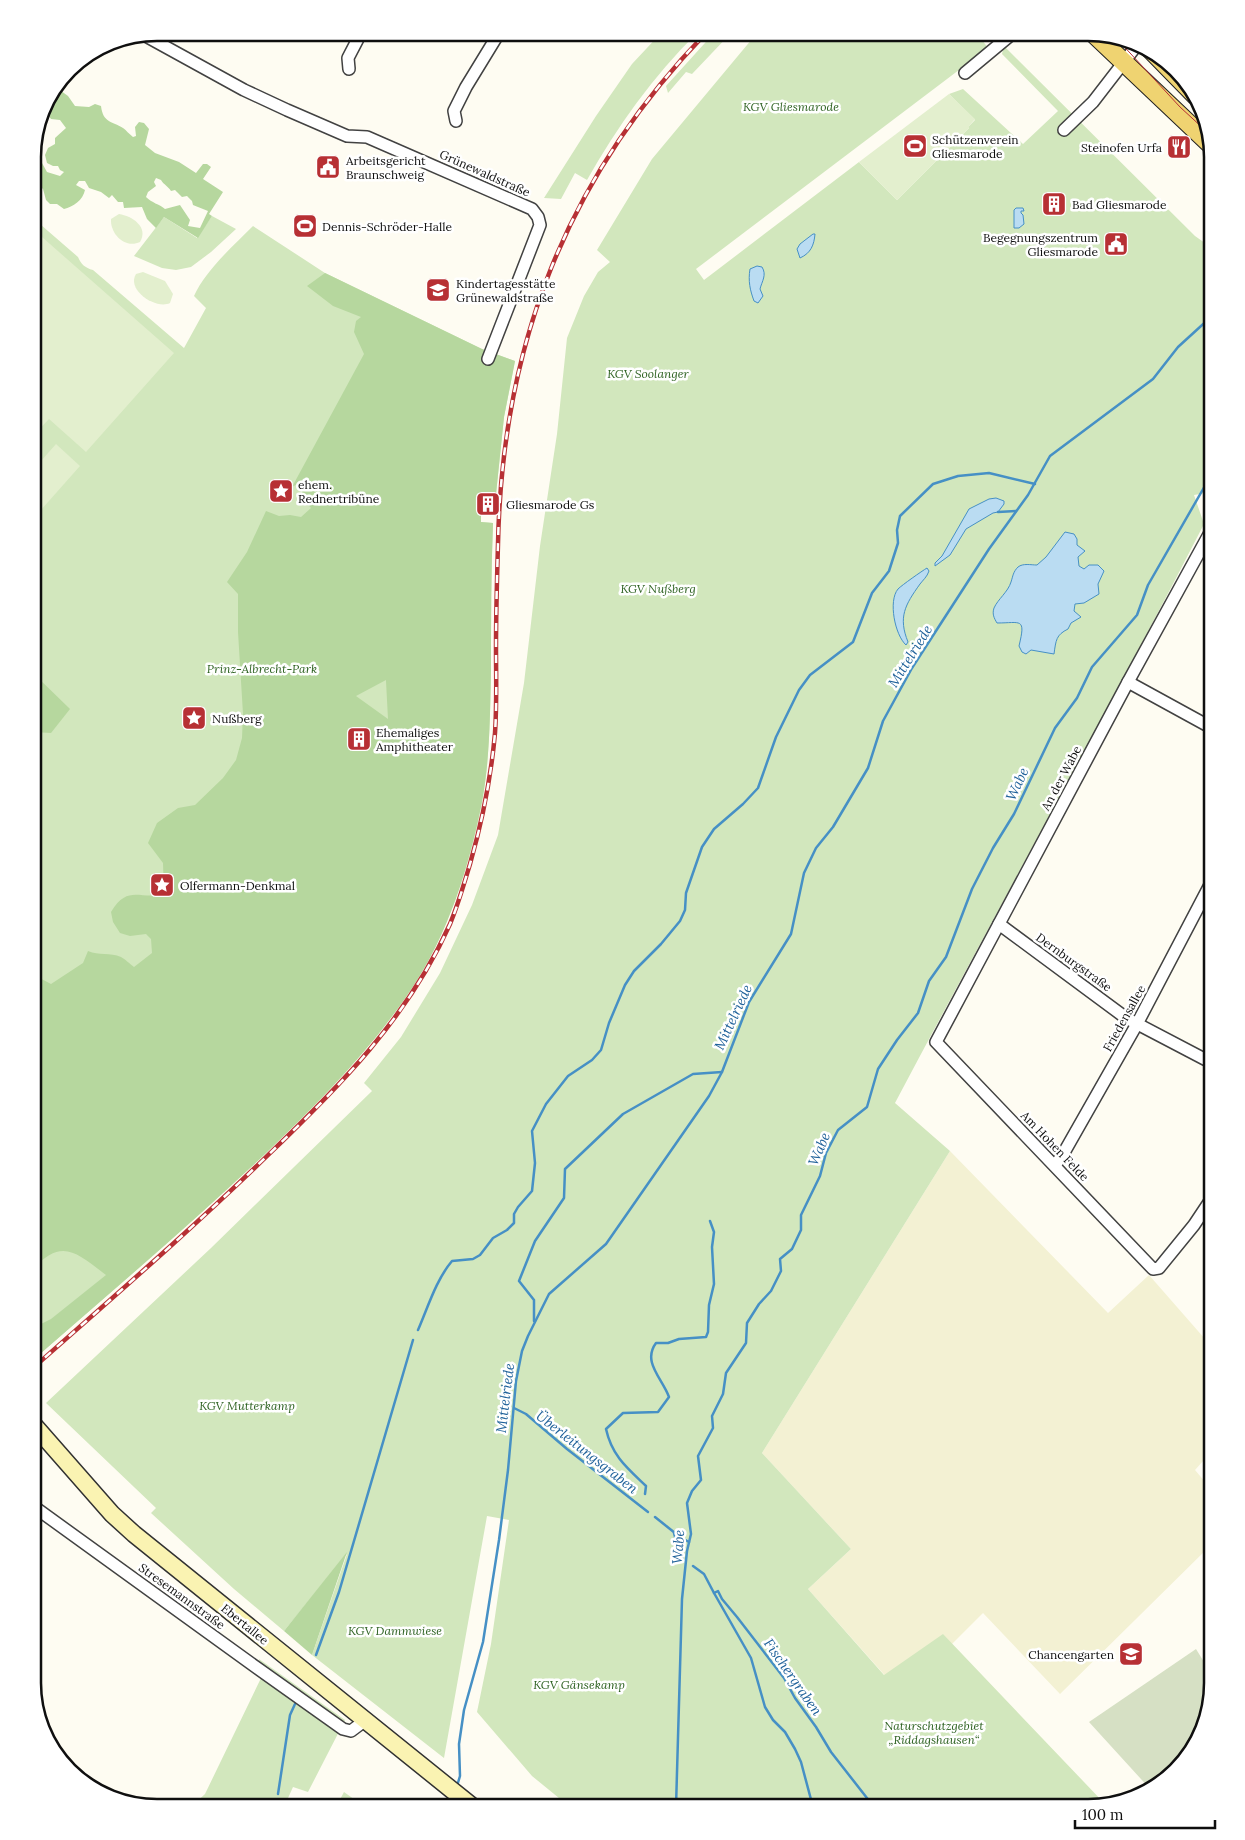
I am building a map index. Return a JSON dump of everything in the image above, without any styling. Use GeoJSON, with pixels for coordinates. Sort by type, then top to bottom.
{"type":"FeatureCollection","features":[{"type":"Feature","properties":{"kind":"main road"},"geometry":{"type":"LineString","coordinates":[[1103,42],[1202,136]]}},
{"type":"Feature","properties":{"kind":"main road","name":"Ebertallee"},"geometry":{"type":"LineString","coordinates":[[41,1434],[112,1514],[134,1534],[463,1799]]}},
{"type":"Feature","properties":{"kind":"street","name":"Grünewaldstraße"},"geometry":{"type":"LineString","coordinates":[[155,41],[244,90],[300,116],[348,136],[367,137],[532,209],[538,217],[540,225],[488,359]]}},
{"type":"Feature","properties":{"kind":"street"},"geometry":{"type":"LineString","coordinates":[[349,69],[348,58],[356,41]]}},
{"type":"Feature","properties":{"kind":"street"},"geometry":{"type":"LineString","coordinates":[[456,120],[454,111],[493,41]]}},
{"type":"Feature","properties":{"kind":"street"},"geometry":{"type":"LineString","coordinates":[[965,73],[1003,41]]}},
{"type":"Feature","properties":{"kind":"street"},"geometry":{"type":"LineString","coordinates":[[1064,130],[1093,102],[1133,51]]}},
{"type":"Feature","properties":{"kind":"street","name":"An der Wabe"},"geometry":{"type":"LineString","coordinates":[[936,1042],[1204,544]]}},
{"type":"Feature","properties":{"kind":"street"},"geometry":{"type":"LineString","coordinates":[[1128,682],[1204,724]]}},
{"type":"Feature","properties":{"kind":"street","name":"Friedensallee"},"geometry":{"type":"LineString","coordinates":[[1055,1165],[1062,1156],[1137,1024],[1204,896]]}},
{"type":"Feature","properties":{"kind":"street","name":"Dernburgstraße"},"geometry":{"type":"LineString","coordinates":[[999,924],[1137,1024],[1204,1060]]}},
{"type":"Feature","properties":{"kind":"street","name":"Am Hohen Felde"},"geometry":{"type":"LineString","coordinates":[[936,1042],[1153,1269],[1158,1268],[1204,1210]]}},
{"type":"Feature","properties":{"kind":"street","name":"Stresemannstraße"},"geometry":{"type":"LineString","coordinates":[[41,1512],[344,1729],[351,1730],[359,1725],[363,1718]]}},
{"type":"Feature","properties":{"kind":"shaded area"},"geometry":{"type":"Polygon","coordinates":[[[950,1151],[1108,1313],[1149,1275],[1204,1338],[1204,1460],[1195,1470],[1204,1481],[1204,1552],[1060,1694],[983,1613],[951,1645],[1080,1799],[1075,1799],[889,1680],[808,1589],[851,1549],[762,1453],[950,1151]]]}},
{"type":"Feature","properties":{"kind":"green space"},"geometry":{"type":"Polygon","coordinates":[[[654,41],[689,41],[665,67],[637,103],[587,180],[575,173],[561,199],[544,198],[596,116],[632,64],[654,41]]]}},
{"type":"Feature","properties":{"kind":"green space"},"geometry":{"type":"Polygon","coordinates":[[[707,41],[723,41],[692,74],[686,72],[668,93],[666,86],[707,41]]]}},
{"type":"Feature","properties":{"kind":"green space"},"geometry":{"type":"Polygon","coordinates":[[[750,41],[983,41],[988,48],[696,269],[704,280],[859,162],[897,200],[975,120],[949,94],[963,89],[1023,144],[1058,111],[1002,54],[1004,46],[1195,236],[1204,242],[1204,493],[1194,495],[1204,524],[1128,670],[895,1103],[950,1151],[762,1453],[851,1549],[808,1589],[884,1675],[943,1634],[1099,1798],[560,1799],[532,1776],[477,1712],[491,1644],[509,1520],[487,1516],[444,1758],[312,1655],[347,1554],[284,1631],[234,1589],[151,1513],[156,1508],[46,1403],[211,1248],[372,1091],[364,1083],[401,1037],[440,973],[472,905],[498,835],[524,683],[540,546],[557,434],[567,338],[584,296],[598,272],[610,262],[597,250],[652,159],[750,41]]]}},
{"type":"Feature","properties":{"kind":"green space"},"geometry":{"type":"Polygon","coordinates":[[[62,92],[68,96],[75,106],[89,107],[95,104],[101,106],[106,119],[123,128],[133,137],[136,136],[135,127],[139,122],[144,123],[149,129],[145,145],[155,153],[179,162],[196,173],[203,164],[211,167],[203,179],[223,192],[209,214],[212,216],[198,238],[164,217],[156,228],[147,219],[142,207],[124,208],[123,202],[118,202],[112,195],[109,198],[101,192],[89,188],[85,181],[79,181],[76,185],[85,190],[80,200],[71,207],[64,209],[57,204],[50,204],[46,200],[41,187],[41,163],[47,172],[60,176],[64,172],[58,166],[47,163],[45,155],[48,148],[55,144],[55,138],[66,128],[60,120],[51,119],[49,116],[50,113],[62,92]],[[156,178],[154,182],[156,186],[148,192],[146,197],[165,209],[180,205],[190,220],[188,226],[200,228],[208,211],[193,205],[187,196],[182,197],[175,190],[171,191],[161,180],[156,178]]]}},
{"type":"Feature","properties":{"kind":"green space","name":"Schützenverein Gliesmarode"},"geometry":{"type":"Polygon","coordinates":[[[949,94],[975,119],[969,128],[897,200],[859,162],[949,94]]]}},
{"type":"Feature","properties":{"kind":"green space"},"geometry":{"type":"Polygon","coordinates":[[[119,214],[129,217],[141,227],[142,237],[140,242],[134,244],[124,242],[116,235],[111,225],[111,219],[119,214]]]}},
{"type":"Feature","properties":{"kind":"green space"},"geometry":{"type":"Polygon","coordinates":[[[212,216],[236,229],[191,267],[176,270],[162,268],[134,256],[164,217],[197,238],[212,216]]]}},
{"type":"Feature","properties":{"kind":"green space","name":"Prinz-Albrecht-Park"},"geometry":{"type":"Polygon","coordinates":[[[41,225],[78,257],[80,262],[93,270],[184,348],[206,308],[194,296],[199,287],[220,259],[253,226],[325,273],[482,349],[515,361],[504,417],[496,494],[481,494],[481,522],[493,523],[490,720],[485,786],[464,876],[446,924],[410,991],[360,1056],[323,1097],[265,1154],[41,1353],[41,225]]]}},
{"type":"Feature","properties":{"kind":"green space"},"geometry":{"type":"Polygon","coordinates":[[[42,237],[174,353],[86,452],[49,419],[41,428],[42,237]]]}},
{"type":"Feature","properties":{"kind":"green space"},"geometry":{"type":"Polygon","coordinates":[[[143,272],[165,281],[173,294],[170,303],[157,304],[139,292],[134,280],[136,274],[143,272]]]}},
{"type":"Feature","properties":{"kind":"green space","name":"Prinz-Albrecht-Park"},"geometry":{"type":"Polygon","coordinates":[[[325,273],[482,349],[515,361],[504,417],[496,494],[481,494],[481,522],[493,523],[490,720],[485,786],[471,851],[446,924],[435,947],[410,991],[360,1056],[342,1077],[265,1154],[41,1353],[41,1324],[51,1319],[106,1275],[86,1260],[70,1252],[61,1251],[53,1253],[41,1261],[41,979],[51,984],[83,963],[88,951],[123,958],[134,967],[152,953],[151,939],[146,934],[130,936],[120,933],[113,922],[111,912],[123,898],[135,895],[164,894],[163,863],[148,843],[157,823],[178,808],[195,805],[223,778],[236,760],[242,738],[243,714],[238,632],[238,594],[227,582],[247,552],[266,511],[279,516],[301,517],[311,508],[301,497],[304,485],[301,482],[292,487],[364,354],[354,332],[356,321],[361,317],[333,306],[307,286],[325,273]],[[386,680],[356,696],[388,719],[386,680]]]}},
{"type":"Feature","properties":{"kind":"green space"},"geometry":{"type":"Polygon","coordinates":[[[56,444],[80,466],[41,510],[41,461],[56,444]]]}},
{"type":"Feature","properties":{"kind":"green space"},"geometry":{"type":"Polygon","coordinates":[[[41,681],[70,709],[51,733],[41,732],[41,681]]]}},
{"type":"Feature","properties":{"kind":"green space"},"geometry":{"type":"Polygon","coordinates":[[[347,1552],[312,1655],[284,1631],[347,1552]]]}},
{"type":"Feature","properties":{"kind":"green space"},"geometry":{"type":"Polygon","coordinates":[[[1196,1649],[1204,1662],[1203,1698],[1195,1727],[1188,1741],[1170,1765],[1146,1783],[1089,1722],[1196,1649]]]}},
{"type":"Feature","properties":{"kind":"green space"},"geometry":{"type":"Polygon","coordinates":[[[259,1659],[345,1720],[308,1792],[293,1787],[288,1799],[200,1799],[205,1794],[262,1676],[259,1659]]]}},
{"type":"Feature","properties":{"kind":"green space"},"geometry":{"type":"Polygon","coordinates":[[[344,1792],[354,1799],[340,1799],[344,1792]]]}},
{"type":"Feature","properties":{"kind":"water"},"geometry":{"type":"Polygon","coordinates":[[[1016,208],[1023,208],[1024,211],[1021,211],[1021,213],[1024,224],[1019,228],[1014,228],[1014,210],[1016,208]]]}},
{"type":"Feature","properties":{"kind":"water"},"geometry":{"type":"Polygon","coordinates":[[[815,234],[814,242],[811,248],[807,254],[800,258],[797,249],[800,244],[815,234]]]}},
{"type":"Feature","properties":{"kind":"water"},"geometry":{"type":"Polygon","coordinates":[[[757,266],[762,267],[764,273],[760,289],[763,296],[758,303],[754,301],[749,278],[750,269],[757,266]]]}},
{"type":"Feature","properties":{"kind":"water"},"geometry":{"type":"Polygon","coordinates":[[[996,498],[1004,501],[998,512],[966,529],[950,555],[935,566],[935,563],[942,556],[969,509],[989,499],[996,498]]]}},
{"type":"Feature","properties":{"kind":"water"},"geometry":{"type":"Polygon","coordinates":[[[1065,532],[1074,534],[1077,539],[1077,545],[1085,551],[1078,557],[1079,566],[1084,569],[1089,565],[1098,565],[1104,571],[1098,584],[1099,594],[1084,603],[1075,604],[1074,611],[1081,617],[1071,623],[1068,629],[1059,636],[1054,654],[1031,650],[1026,654],[1022,652],[1019,646],[1022,630],[1020,624],[997,623],[993,612],[994,608],[1008,589],[1014,572],[1018,567],[1037,565],[1046,557],[1065,532]]]}},
{"type":"Feature","properties":{"kind":"water"},"geometry":{"type":"Polygon","coordinates":[[[927,568],[929,571],[910,598],[903,618],[908,642],[906,645],[896,626],[893,601],[900,587],[927,568]]]}},
{"type":"Feature","properties":{"kind":"waterway","name":"Mittelriede"},"geometry":{"type":"LineString","coordinates":[[457,1786],[460,1776],[459,1744],[464,1710],[483,1642],[499,1540],[508,1470],[516,1381],[522,1351],[549,1294],[606,1244],[709,1096],[722,1072],[749,1002],[791,934],[804,873],[816,848],[833,827],[868,768],[883,721],[912,668],[989,549],[1028,495],[1050,456],[1153,379],[1178,347],[1204,323]]}},
{"type":"Feature","properties":{"kind":"waterway"},"geometry":{"type":"LineString","coordinates":[[418,1330],[437,1285],[452,1261],[473,1259],[480,1255],[493,1238],[507,1230],[514,1223],[514,1214],[532,1191],[535,1163],[532,1131],[546,1104],[568,1076],[592,1060],[601,1050],[609,1023],[625,985],[634,971],[661,944],[680,921],[685,910],[686,893],[702,847],[714,829],[758,788],[776,737],[799,690],[810,675],[853,642],[872,593],[889,571],[898,543],[897,530],[900,516],[933,484],[958,476],[989,473],[1035,484]]}},
{"type":"Feature","properties":{"kind":"waterway","name":"Wabe"},"geometry":{"type":"LineString","coordinates":[[676,1799],[682,1599],[687,1551],[691,1534],[687,1503],[692,1491],[701,1480],[698,1456],[713,1428],[712,1416],[723,1394],[726,1373],[746,1343],[747,1323],[759,1304],[771,1291],[781,1271],[780,1259],[792,1249],[801,1230],[801,1215],[820,1176],[826,1153],[838,1130],[867,1107],[878,1069],[918,1013],[929,981],[946,957],[972,889],[993,848],[1014,814],[1055,728],[1077,698],[1092,667],[1137,615],[1148,585],[1204,487]]}},
{"type":"Feature","properties":{"kind":"waterway"},"geometry":{"type":"LineString","coordinates":[[998,512],[1016,511]]}},
{"type":"Feature","properties":{"kind":"waterway"},"geometry":{"type":"LineString","coordinates":[[534,1321],[534,1300],[519,1281],[535,1241],[564,1198],[565,1169],[623,1114],[693,1074],[722,1072]]}},
{"type":"Feature","properties":{"kind":"waterway"},"geometry":{"type":"LineString","coordinates":[[645,1494],[646,1486],[616,1454],[606,1429],[623,1413],[658,1412],[669,1397],[652,1363],[652,1350],[656,1343],[706,1337],[708,1332],[709,1305],[714,1284],[712,1247],[714,1232],[710,1221]]}},
{"type":"Feature","properties":{"kind":"waterway"},"geometry":{"type":"LineString","coordinates":[[316,1655],[339,1592],[413,1340]]}},
{"type":"Feature","properties":{"kind":"waterway","name":"Überleitungsgraben"},"geometry":{"type":"LineString","coordinates":[[514,1408],[526,1414],[567,1449],[648,1512]]}},
{"type":"Feature","properties":{"kind":"waterway","name":"Überleitungsgraben"},"geometry":{"type":"LineString","coordinates":[[655,1517],[689,1542]]}},
{"type":"Feature","properties":{"kind":"waterway","name":"Fischergraben"},"geometry":{"type":"LineString","coordinates":[[674,1533],[679,1552],[684,1561]]}},
{"type":"Feature","properties":{"kind":"waterway","name":"Fischergraben"},"geometry":{"type":"LineString","coordinates":[[693,1566],[704,1574],[714,1593],[718,1591],[722,1599],[784,1678],[831,1752],[868,1799]]}},
{"type":"Feature","properties":{"kind":"waterway"},"geometry":{"type":"LineString","coordinates":[[714,1593],[751,1658],[765,1707],[773,1720],[785,1732],[795,1749],[801,1762],[811,1799]]}},
{"type":"Feature","properties":{"kind":"waterway"},"geometry":{"type":"LineString","coordinates":[[278,1794],[290,1715],[295,1704]]}},
{"type":"Feature","properties":{"kind":"tram line"},"geometry":{"type":"LineString","coordinates":[[1124,47],[1180,107],[1199,125]]}},
{"type":"Feature","properties":{"kind":"railway"},"geometry":{"type":"LineString","coordinates":[[41,1361],[209,1211],[320,1104],[370,1050],[393,1021],[433,958],[450,924],[474,848],[491,767],[496,722],[497,570],[502,471],[513,400],[529,332],[551,268],[580,205],[615,145],[657,88],[699,41]]}},
{"type":"Feature","properties":{"kind":"place","name":"Schützenverein Gliesmarode"},"geometry":{"type":"Point","coordinates":[915,146]}},
{"type":"Feature","properties":{"kind":"place","name":"Steinofen Urfa"},"geometry":{"type":"Point","coordinates":[1179,147]}},
{"type":"Feature","properties":{"kind":"place","name":"Arbeitsgericht Braunschweig"},"geometry":{"type":"Point","coordinates":[328,167]}},
{"type":"Feature","properties":{"kind":"place","name":"Bad Gliesmarode"},"geometry":{"type":"Point","coordinates":[1054,204]}},
{"type":"Feature","properties":{"kind":"place","name":"Dennis-Schröder-Halle"},"geometry":{"type":"Point","coordinates":[305,226]}},
{"type":"Feature","properties":{"kind":"place","name":"Begegnungszentrum Gliesmarode"},"geometry":{"type":"Point","coordinates":[1116,244]}},
{"type":"Feature","properties":{"kind":"place","name":"Kindertagesstätte Grünewaldstraße"},"geometry":{"type":"Point","coordinates":[438,290]}},
{"type":"Feature","properties":{"kind":"place","name":"ehem. Rednertribüne"},"geometry":{"type":"Point","coordinates":[281,491]}},
{"type":"Feature","properties":{"kind":"place","name":"Gliesmarode Gs"},"geometry":{"type":"Point","coordinates":[488,504]}},
{"type":"Feature","properties":{"kind":"place","name":"Nußberg"},"geometry":{"type":"Point","coordinates":[194,718]}},
{"type":"Feature","properties":{"kind":"place","name":"Ehemaliges Amphitheater"},"geometry":{"type":"Point","coordinates":[359,739]}},
{"type":"Feature","properties":{"kind":"place","name":"Olfermann-Denkmal"},"geometry":{"type":"Point","coordinates":[162,885]}},
{"type":"Feature","properties":{"kind":"place","name":"Chancengarten"},"geometry":{"type":"Point","coordinates":[1131,1654]}},
{"type":"Feature","properties":{"kind":"park label","name":"KGV Gliesmarode"},"geometry":{"type":"Point","coordinates":[791,106]}},
{"type":"Feature","properties":{"kind":"park label","name":"KGV Soolanger"},"geometry":{"type":"Point","coordinates":[648,373]}},
{"type":"Feature","properties":{"kind":"park label","name":"KGV Nußberg"},"geometry":{"type":"Point","coordinates":[658,588]}},
{"type":"Feature","properties":{"kind":"park label","name":"KGV Mutterkamp"},"geometry":{"type":"Point","coordinates":[247,1405]}},
{"type":"Feature","properties":{"kind":"park label","name":"KGV Dammwiese"},"geometry":{"type":"Point","coordinates":[395,1630]}},
{"type":"Feature","properties":{"kind":"park label","name":"KGV Gänsekamp"},"geometry":{"type":"Point","coordinates":[579,1684]}},
{"type":"Feature","properties":{"kind":"park label","name":"Naturschutzgebiet „Riddagshausen“"},"geometry":{"type":"Point","coordinates":[934,1732]}}]}
